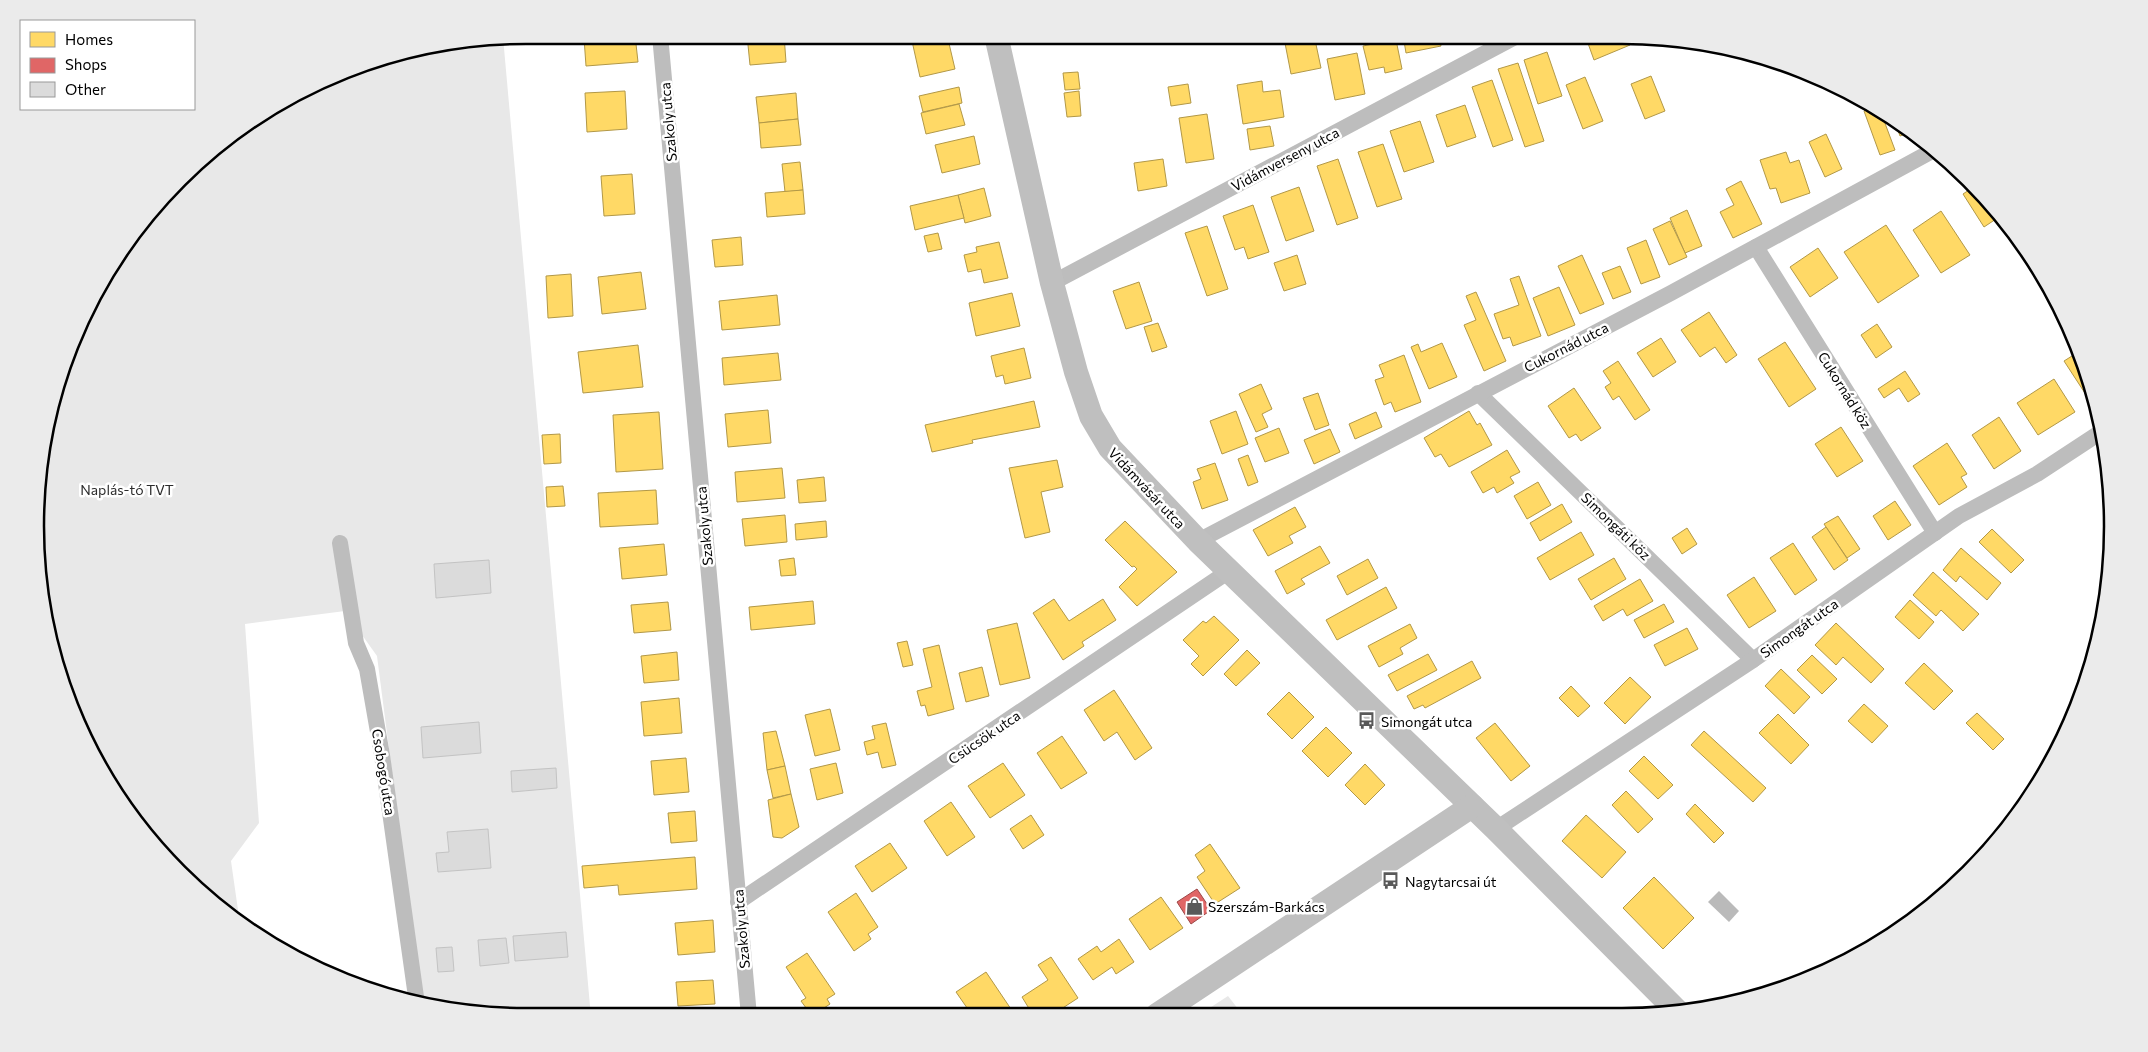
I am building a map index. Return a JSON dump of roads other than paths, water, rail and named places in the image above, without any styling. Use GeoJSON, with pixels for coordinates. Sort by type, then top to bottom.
{"type":"FeatureCollection","features":[{"type":"Feature","properties":{"kind":"main road","name":"Vidámvásár utca"},"geometry":{"type":"LineString","coordinates":[[998,44],[1052,282],[1082,391],[1098,431],[1122,464],[1198,541],[1472,806]]}},
{"type":"Feature","properties":{"kind":"main road"},"geometry":{"type":"LineString","coordinates":[[1168,1008],[1472,806],[1671,1005]]}},
{"type":"Feature","properties":{"kind":"street","name":"Szakoly utca"},"geometry":{"type":"LineString","coordinates":[[661,44],[748,1008]]}},
{"type":"Feature","properties":{"kind":"street","name":"Vidámverseny utca"},"geometry":{"type":"LineString","coordinates":[[1052,282],[1502,44]]}},
{"type":"Feature","properties":{"kind":"street","name":"Cukornád utca"},"geometry":{"type":"LineString","coordinates":[[1198,541],[1928,153]]}},
{"type":"Feature","properties":{"kind":"street","name":"Cukornád köz"},"geometry":{"type":"LineString","coordinates":[[1756,246],[1935,533]]}},
{"type":"Feature","properties":{"kind":"street","name":"Simongáti köz"},"geometry":{"type":"LineString","coordinates":[[1478,393],[1753,660]]}},
{"type":"Feature","properties":{"kind":"street","name":"Simongát utca"},"geometry":{"type":"LineString","coordinates":[[1496,829],[1753,660],[1959,516],[2037,474],[2096,436]]}},
{"type":"Feature","properties":{"kind":"street","name":"Csobogó utca"},"geometry":{"type":"LineString","coordinates":[[340,543],[356,643],[366,668],[382,755],[416,995]]}},
{"type":"Feature","properties":{"kind":"street","name":"Csücsök utca"},"geometry":{"type":"LineString","coordinates":[[738,902],[1229,572]]}},
{"type":"Feature","properties":{"kind":"place","name":"Simongát utca"},"geometry":{"type":"Point","coordinates":[1367,721]}},
{"type":"Feature","properties":{"kind":"place","name":"Nagytarcsai út"},"geometry":{"type":"Point","coordinates":[1391,881]}},
{"type":"Feature","properties":{"kind":"place","name":"Szerszám-Barkács"},"geometry":{"type":"Point","coordinates":[1194,906]}},
{"type":"Feature","properties":{"kind":"park label","name":"Naplás-tó TVT"},"geometry":{"type":"Point","coordinates":[127,489]}}]}
